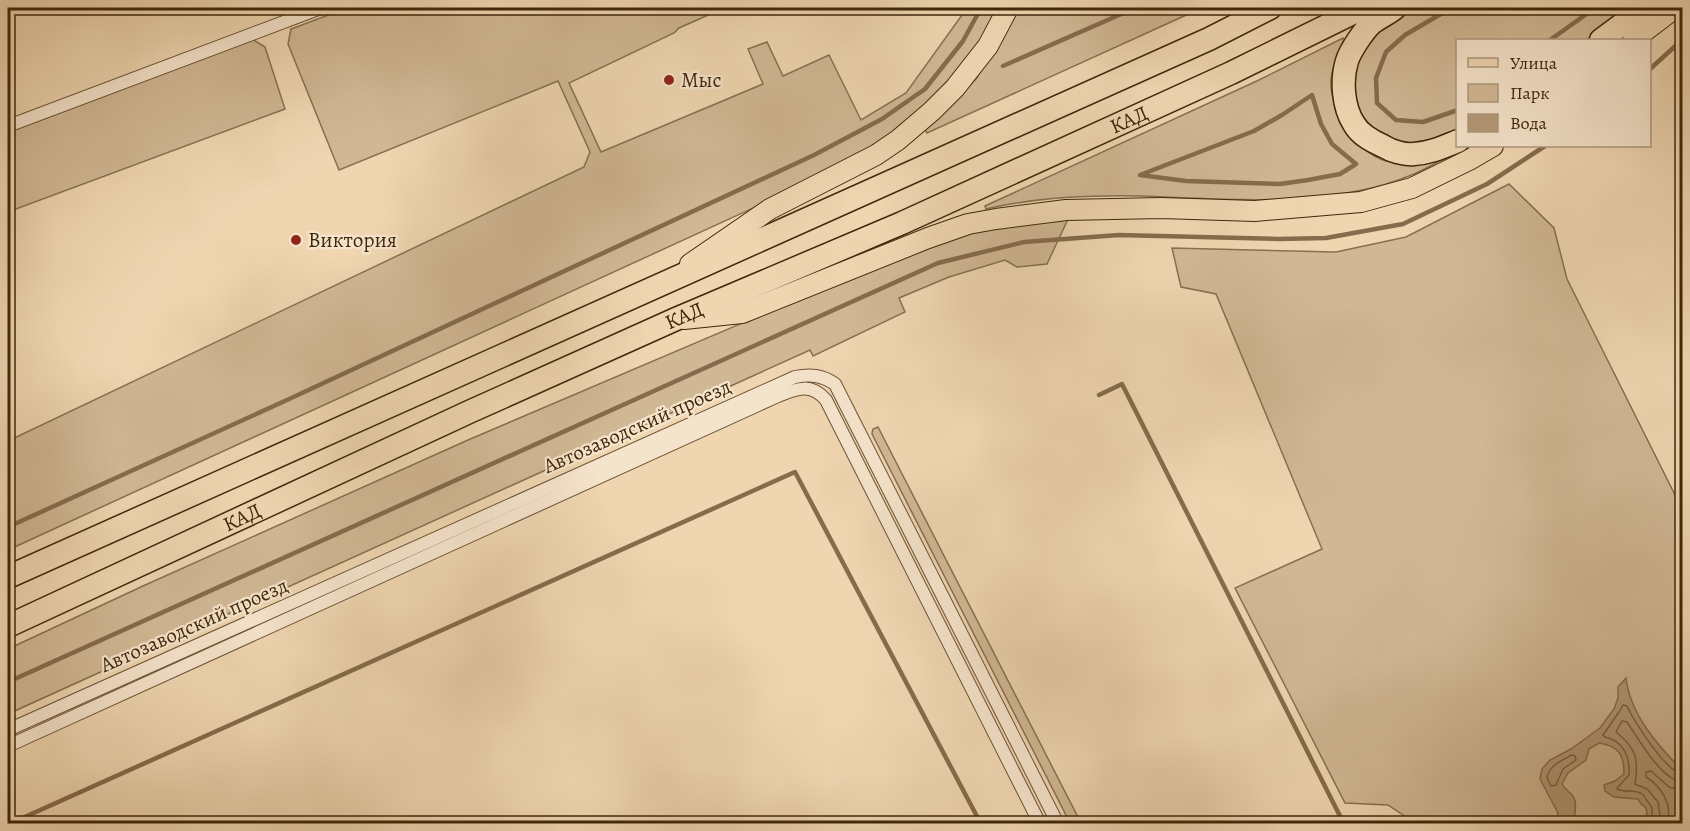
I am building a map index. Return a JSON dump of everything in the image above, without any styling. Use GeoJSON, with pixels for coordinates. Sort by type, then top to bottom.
{"type":"FeatureCollection","features":[{"type":"Feature","properties":{"kind":"highway","name":"КАД"},"geometry":{"type":"LineString","coordinates":[[8,577],[1199,44],[1270,8]]}},
{"type":"Feature","properties":{"kind":"highway","name":"КАД"},"geometry":{"type":"LineString","coordinates":[[8,626],[458,417],[675,319],[902,223],[1231,73],[1363,8]]}},
{"type":"Feature","properties":{"kind":"highway"},"geometry":{"type":"LineString","coordinates":[[1395,8],[1372,24],[1360,38],[1347,60],[1344,83],[1346,106],[1354,125],[1368,138],[1388,149],[1412,154],[1432,152],[1456,142]]}},
{"type":"Feature","properties":{"kind":"highway"},"geometry":{"type":"LineString","coordinates":[[1601,39],[1644,8]]}},
{"type":"Feature","properties":{"kind":"main road"},"geometry":{"type":"LineString","coordinates":[[664,282],[770,209],[876,155],[898,140],[955,88],[988,46],[1008,8]]}},
{"type":"Feature","properties":{"kind":"main road"},"geometry":{"type":"LineString","coordinates":[[1634,39],[1675,8]]}},
{"type":"Feature","properties":{"kind":"main road"},"geometry":{"type":"LineString","coordinates":[[675,319],[742,314],[928,238],[996,219],[1066,210],[1161,208],[1255,211],[1361,202],[1412,188],[1491,147]]}},
{"type":"Feature","properties":{"kind":"street"},"geometry":{"type":"LineString","coordinates":[[8,126],[321,8]]}},
{"type":"Feature","properties":{"kind":"street","name":"Автозаводский проезд"},"geometry":{"type":"LineString","coordinates":[[8,730],[795,377],[817,375],[835,384],[1058,824]]}},
{"type":"Feature","properties":{"kind":"street","name":"Автозаводский проезд"},"geometry":{"type":"LineString","coordinates":[[8,746],[778,396],[805,388],[814,390],[826,400],[1040,824]]}},
{"type":"Feature","properties":{"kind":"green space"},"geometry":{"type":"Polygon","coordinates":[[[347,8],[724,8],[569,83],[601,152],[763,84],[748,49],[767,42],[783,76],[829,55],[861,120],[906,93],[967,8],[999,8],[981,40],[946,86],[880,142],[825,175],[8,550],[8,441],[584,167],[590,152],[558,81],[339,170],[288,44],[291,29],[347,8]]]}},
{"type":"Feature","properties":{"kind":"green space"},"geometry":{"type":"Polygon","coordinates":[[[1018,8],[1194,8],[1195,11],[927,133],[925,129],[976,79],[1013,20],[1018,8]]]}},
{"type":"Feature","properties":{"kind":"green space"},"geometry":{"type":"Polygon","coordinates":[[[1410,8],[1630,8],[1587,39],[1456,39],[1456,130],[1431,141],[1411,144],[1400,142],[1379,132],[1361,114],[1355,99],[1354,69],[1359,53],[1371,37],[1410,8]]]}},
{"type":"Feature","properties":{"kind":"green space"},"geometry":{"type":"Polygon","coordinates":[[[1343,38],[1331,80],[1335,105],[1349,132],[1369,153],[1381,159],[1398,162],[1439,157],[1441,160],[1408,177],[1372,188],[1334,195],[1256,200],[1141,196],[1083,197],[1044,199],[986,209],[985,206],[1259,80],[1343,38]]]}},
{"type":"Feature","properties":{"kind":"green space"},"geometry":{"type":"Polygon","coordinates":[[[252,39],[265,47],[285,109],[8,212],[8,130],[252,39]]]}},
{"type":"Feature","properties":{"kind":"green space"},"geometry":{"type":"Polygon","coordinates":[[[1509,184],[1554,228],[1567,279],[1682,509],[1682,823],[1415,823],[1388,805],[1345,803],[1235,588],[1322,549],[1216,294],[1181,287],[1172,248],[1336,252],[1406,237],[1509,184]]]}},
{"type":"Feature","properties":{"kind":"green space"},"geometry":{"type":"Polygon","coordinates":[[[1069,217],[1047,264],[1017,267],[1005,260],[949,277],[899,298],[905,312],[813,356],[810,350],[8,714],[8,649],[468,440],[904,254],[982,229],[1069,217]]]}},
{"type":"Feature","properties":{"kind":"green space"},"geometry":{"type":"Polygon","coordinates":[[[878,427],[1081,823],[1070,823],[872,434],[873,429],[878,427]]]}},
{"type":"Feature","properties":{"kind":"water"},"geometry":{"type":"Polygon","coordinates":[[[1626,678],[1639,717],[1655,740],[1682,770],[1682,823],[1628,823],[1632,819],[1643,818],[1647,814],[1646,808],[1638,799],[1614,797],[1605,791],[1604,785],[1624,774],[1624,767],[1616,749],[1599,743],[1589,749],[1586,760],[1568,773],[1562,784],[1574,799],[1576,806],[1574,823],[1556,823],[1558,813],[1540,779],[1542,769],[1550,760],[1571,749],[1600,728],[1614,709],[1618,698],[1618,687],[1626,678]]]}},
{"type":"Feature","properties":{"kind":"waterway"},"geometry":{"type":"LineString","coordinates":[[8,527],[814,155],[882,119],[925,89],[963,41],[981,8]]}},
{"type":"Feature","properties":{"kind":"waterway"},"geometry":{"type":"LineString","coordinates":[[1003,66],[1135,8]]}},
{"type":"Feature","properties":{"kind":"waterway"},"geometry":{"type":"LineString","coordinates":[[1451,8],[1405,35],[1386,52],[1376,78],[1377,103],[1396,120],[1423,122],[1456,111]]}},
{"type":"Feature","properties":{"kind":"waterway"},"geometry":{"type":"LineString","coordinates":[[1551,39],[1595,8]]}},
{"type":"Feature","properties":{"kind":"waterway"},"geometry":{"type":"LineString","coordinates":[[1651,68],[1682,40]]}},
{"type":"Feature","properties":{"kind":"waterway"},"geometry":{"type":"LineString","coordinates":[[1312,95],[1321,124],[1332,144],[1356,164],[1340,174],[1280,184],[1186,181],[1140,175],[1254,131],[1312,95]]}},
{"type":"Feature","properties":{"kind":"waterway"},"geometry":{"type":"LineString","coordinates":[[8,682],[938,263],[1024,242],[1119,235],[1326,238],[1403,224],[1487,184],[1543,147]]}},
{"type":"Feature","properties":{"kind":"waterway"},"geometry":{"type":"LineString","coordinates":[[1099,395],[1122,384],[1344,824]]}},
{"type":"Feature","properties":{"kind":"waterway"},"geometry":{"type":"LineString","coordinates":[[9,824],[795,472],[981,824]]}},
{"type":"Feature","properties":{"kind":"place","name":"Мыс"},"geometry":{"type":"Point","coordinates":[669,80]}},
{"type":"Feature","properties":{"kind":"place","name":"Виктория"},"geometry":{"type":"Point","coordinates":[296,240]}}]}
